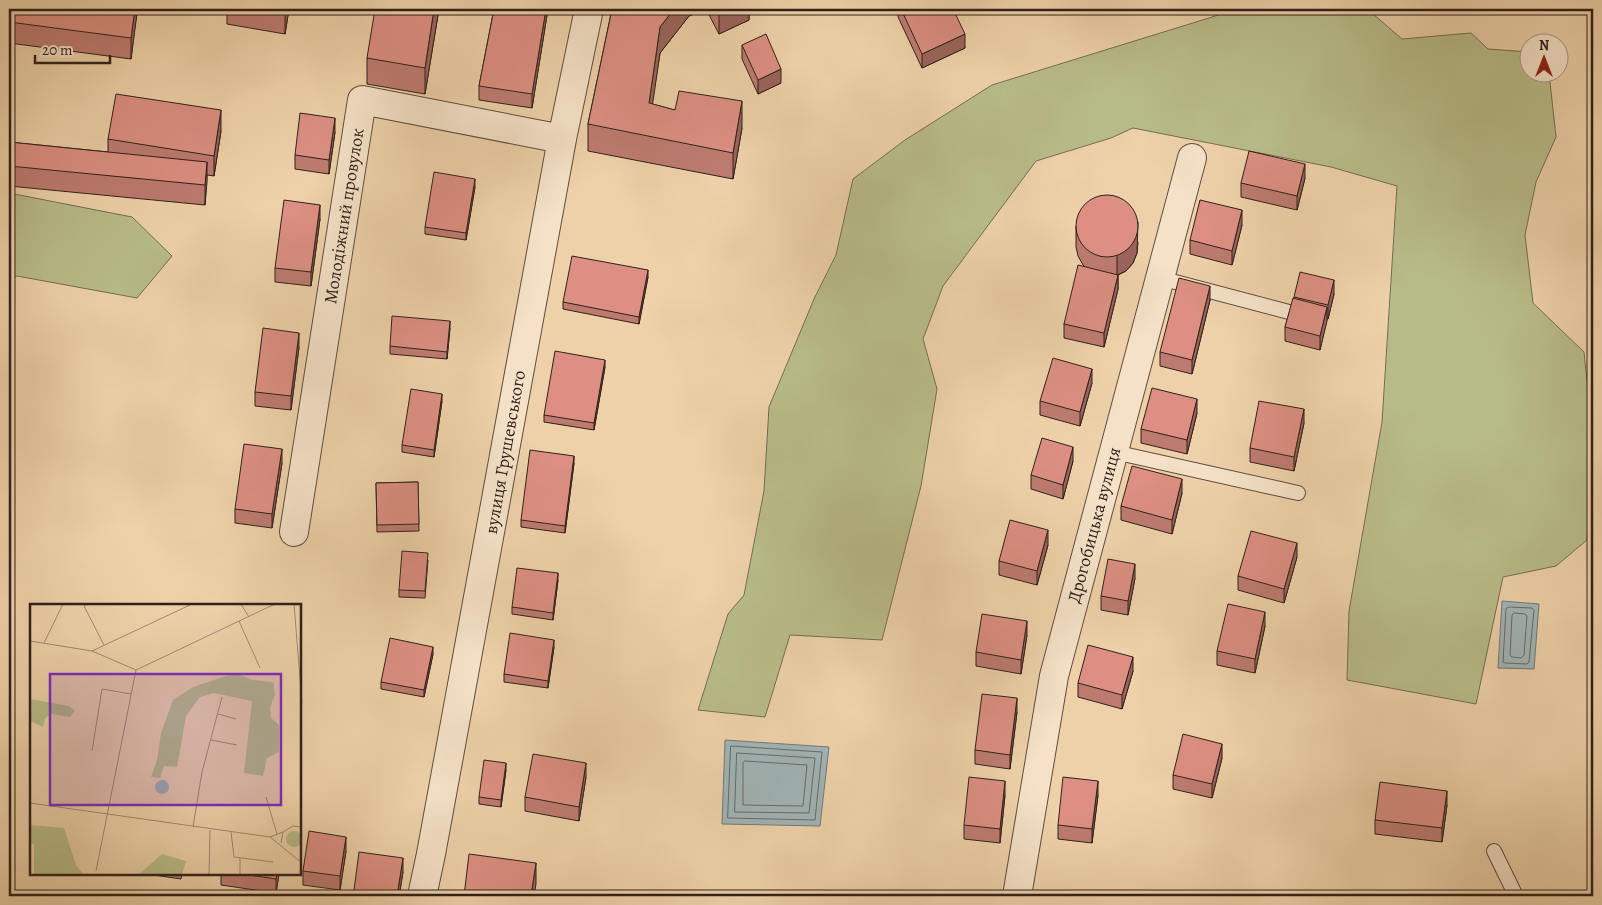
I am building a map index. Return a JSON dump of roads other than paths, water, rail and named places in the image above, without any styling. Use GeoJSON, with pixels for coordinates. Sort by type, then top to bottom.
{"type":"FeatureCollection","features":[{"type":"Feature","properties":{"kind":"street","name":"вулиця Грушевського"},"geometry":{"type":"LineString","coordinates":[[422,896],[433,845],[562,139],[589,9]]}},
{"type":"Feature","properties":{"kind":"street","name":"Молодіжний провулок"},"geometry":{"type":"LineString","coordinates":[[294,532],[362,100],[562,139]]}},
{"type":"Feature","properties":{"kind":"street","name":"Дрогобицька вулиця"},"geometry":{"type":"LineString","coordinates":[[1017,896],[1054,676],[1192,158]]}},
{"type":"Feature","properties":{"kind":"lane"},"geometry":{"type":"LineString","coordinates":[[1160,278],[1289,312]]}},
{"type":"Feature","properties":{"kind":"lane"},"geometry":{"type":"LineString","coordinates":[[1114,452],[1298,493]]}},
{"type":"Feature","properties":{"kind":"lane"},"geometry":{"type":"LineString","coordinates":[[1494,851],[1516,896]]}},
{"type":"Feature","properties":{"kind":"water"},"geometry":{"type":"Polygon","coordinates":[[[1502,601],[1539,604],[1534,669],[1498,668],[1502,601]]]}},
{"type":"Feature","properties":{"kind":"water"},"geometry":{"type":"Polygon","coordinates":[[[725,740],[829,747],[820,826],[722,824],[725,740]]]}}]}
